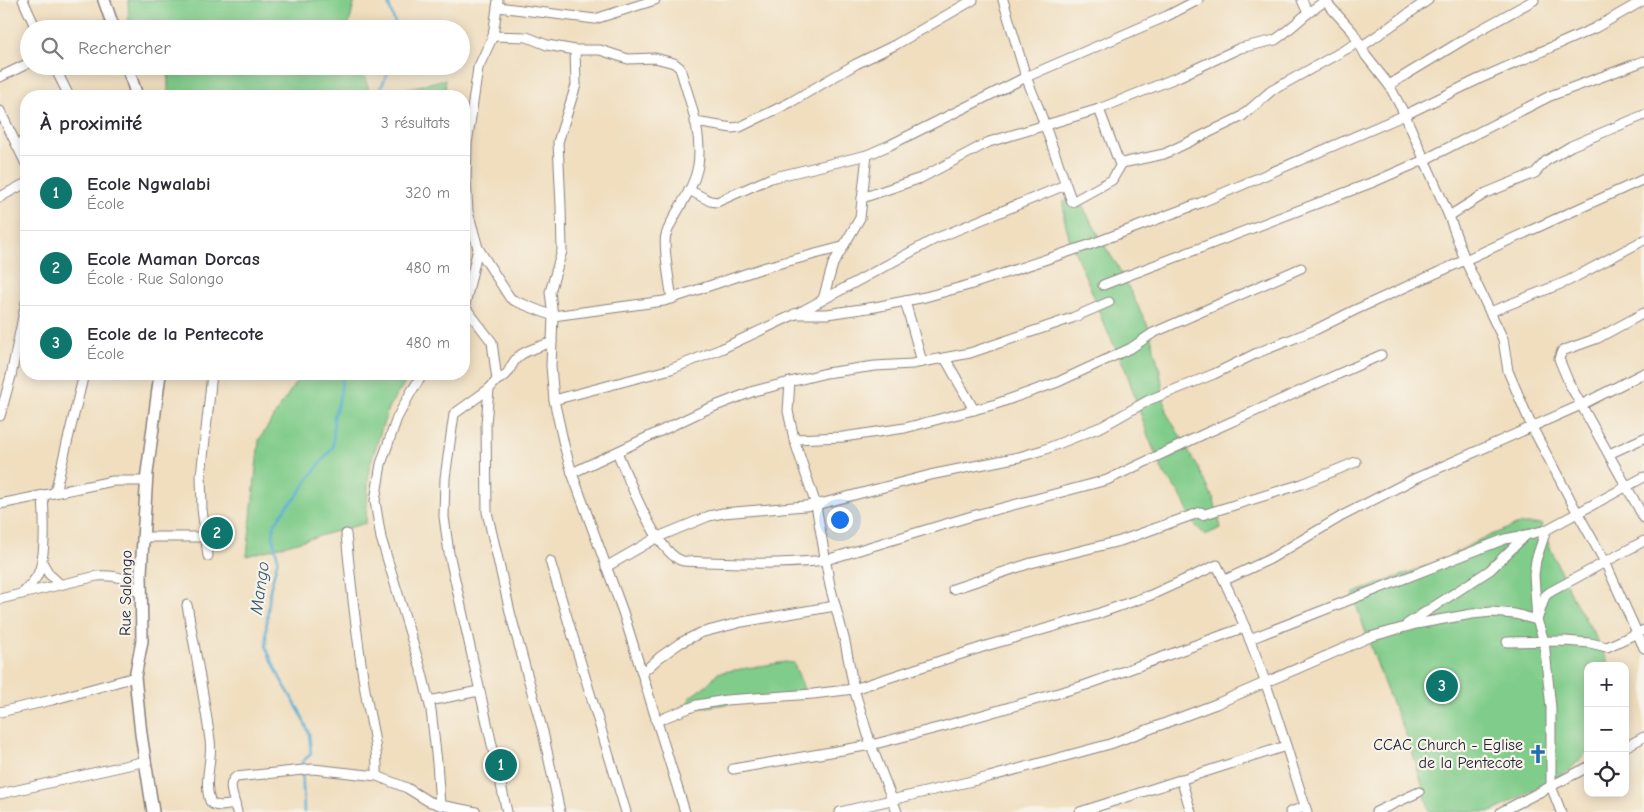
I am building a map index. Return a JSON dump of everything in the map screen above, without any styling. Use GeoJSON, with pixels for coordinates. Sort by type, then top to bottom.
{"type":"FeatureCollection","features":[{"type":"Feature","properties":{"kind":"street"},"geometry":{"type":"LineString","coordinates":[[23,0],[32,20]]}},
{"type":"Feature","properties":{"kind":"street"},"geometry":{"type":"LineString","coordinates":[[104,0],[111,20]]}},
{"type":"Feature","properties":{"kind":"street"},"geometry":{"type":"LineString","coordinates":[[470,126],[478,68],[493,36],[498,4],[595,18],[656,0]]}},
{"type":"Feature","properties":{"kind":"street"},"geometry":{"type":"LineString","coordinates":[[695,122],[732,128],[740,127],[791,102],[856,64],[895,45],[974,0]]}},
{"type":"Feature","properties":{"kind":"street"},"geometry":{"type":"LineString","coordinates":[[1003,0],[1026,77],[1072,202],[1112,180],[1120,165],[1125,162],[1164,154],[1241,117],[1271,91],[1360,45],[1428,0]]}},
{"type":"Feature","properties":{"kind":"street"},"geometry":{"type":"LineString","coordinates":[[689,190],[710,201],[717,202],[771,178],[867,155],[1026,77],[1167,16],[1198,0]]}},
{"type":"Feature","properties":{"kind":"street"},"geometry":{"type":"LineString","coordinates":[[1302,0],[1308,13]]}},
{"type":"Feature","properties":{"kind":"street"},"geometry":{"type":"LineString","coordinates":[[1389,85],[1534,0]]}},
{"type":"Feature","properties":{"kind":"street"},"geometry":{"type":"LineString","coordinates":[[794,314],[827,314],[905,301],[969,285],[1089,245],[1200,203],[1405,115],[1479,79],[1595,28],[1644,0]]}},
{"type":"Feature","properties":{"kind":"street"},"geometry":{"type":"LineString","coordinates":[[862,198],[921,178],[989,142],[1098,110],[1178,77],[1235,50],[1278,38],[1326,1],[1347,24],[1370,62],[1389,85],[1405,115],[1466,260],[1504,340],[1508,371],[1532,427],[1606,562],[1641,631],[1644,648]]}},
{"type":"Feature","properties":{"kind":"street"},"geometry":{"type":"LineString","coordinates":[[493,36],[527,37],[544,44],[575,50],[600,50],[624,58],[655,58],[677,64],[680,68],[695,122],[699,148],[699,164],[689,190],[665,238],[672,299]]}},
{"type":"Feature","properties":{"kind":"street"},"geometry":{"type":"LineString","coordinates":[[575,50],[576,85],[558,142],[562,251],[551,290],[553,316],[551,366],[554,400],[561,436],[572,473],[623,612],[685,812]]}},
{"type":"Feature","properties":{"kind":"street"},"geometry":{"type":"LineString","coordinates":[[1103,285],[1376,181],[1424,160],[1550,96],[1644,61]]}},
{"type":"Feature","properties":{"kind":"street"},"geometry":{"type":"LineString","coordinates":[[0,77],[20,67]]}},
{"type":"Feature","properties":{"kind":"street"},"geometry":{"type":"LineString","coordinates":[[58,75],[66,90]]}},
{"type":"Feature","properties":{"kind":"street"},"geometry":{"type":"LineString","coordinates":[[131,75],[135,90]]}},
{"type":"Feature","properties":{"kind":"street"},"geometry":{"type":"LineString","coordinates":[[1098,110],[1120,165]]}},
{"type":"Feature","properties":{"kind":"street"},"geometry":{"type":"LineString","coordinates":[[0,111],[20,152]]}},
{"type":"Feature","properties":{"kind":"street"},"geometry":{"type":"LineString","coordinates":[[1449,216],[1486,193],[1535,173],[1546,161],[1571,146],[1644,115]]}},
{"type":"Feature","properties":{"kind":"street"},"geometry":{"type":"LineString","coordinates":[[823,300],[831,268],[860,218],[867,155]]}},
{"type":"Feature","properties":{"kind":"street"},"geometry":{"type":"LineString","coordinates":[[606,567],[658,537],[717,514],[816,505],[930,475],[1019,457],[1070,440],[1103,426],[1149,400],[1218,372],[1256,353],[1312,331],[1644,179]]}},
{"type":"Feature","properties":{"kind":"street"},"geometry":{"type":"LineString","coordinates":[[554,400],[671,369],[727,346],[823,300],[935,239],[1065,185]]}},
{"type":"Feature","properties":{"kind":"street"},"geometry":{"type":"LineString","coordinates":[[0,197],[20,186]]}},
{"type":"Feature","properties":{"kind":"street"},"geometry":{"type":"LineString","coordinates":[[470,219],[478,248],[510,298],[553,316],[664,301],[766,267],[842,247]]}},
{"type":"Feature","properties":{"kind":"street"},"geometry":{"type":"LineString","coordinates":[[1490,312],[1568,281],[1644,240]]}},
{"type":"Feature","properties":{"kind":"street"},"geometry":{"type":"LineString","coordinates":[[470,282],[478,248]]}},
{"type":"Feature","properties":{"kind":"street"},"geometry":{"type":"LineString","coordinates":[[794,439],[843,436],[906,428],[996,404],[1058,382],[1132,348],[1153,333],[1301,268]]}},
{"type":"Feature","properties":{"kind":"street"},"geometry":{"type":"LineString","coordinates":[[905,301],[922,362]]}},
{"type":"Feature","properties":{"kind":"street"},"geometry":{"type":"LineString","coordinates":[[572,473],[705,410],[754,391],[826,373],[922,362],[970,353],[1072,318],[1109,302]]}},
{"type":"Feature","properties":{"kind":"street"},"geometry":{"type":"LineString","coordinates":[[1644,313],[1598,338],[1562,351],[1559,354],[1566,375],[1581,405],[1644,518]]}},
{"type":"Feature","properties":{"kind":"street"},"geometry":{"type":"LineString","coordinates":[[470,315],[492,342],[497,380]]}},
{"type":"Feature","properties":{"kind":"street"},"geometry":{"type":"LineString","coordinates":[[0,416],[20,330]]}},
{"type":"Feature","properties":{"kind":"street"},"geometry":{"type":"LineString","coordinates":[[507,812],[449,554],[444,518],[445,478],[454,414],[489,389],[497,380],[507,376],[520,355],[552,342]]}},
{"type":"Feature","properties":{"kind":"street"},"geometry":{"type":"LineString","coordinates":[[617,452],[644,513],[658,537],[676,559],[683,561],[804,563],[826,560],[972,516],[1107,480],[1204,434],[1381,355]]}},
{"type":"Feature","properties":{"kind":"street"},"geometry":{"type":"LineString","coordinates":[[946,358],[974,410]]}},
{"type":"Feature","properties":{"kind":"street"},"geometry":{"type":"LineString","coordinates":[[1225,580],[1270,559],[1342,516],[1414,479],[1581,405],[1644,374]]}},
{"type":"Feature","properties":{"kind":"street"},"geometry":{"type":"LineString","coordinates":[[55,492],[83,380]]}},
{"type":"Feature","properties":{"kind":"street","name":"Rue Salongo"},"geometry":{"type":"LineString","coordinates":[[153,812],[141,734],[136,677],[142,642],[140,595],[146,481],[159,380]]}},
{"type":"Feature","properties":{"kind":"street"},"geometry":{"type":"LineString","coordinates":[[208,556],[202,509],[201,476],[211,380]]}},
{"type":"Feature","properties":{"kind":"street"},"geometry":{"type":"LineString","coordinates":[[419,380],[410,392],[397,418],[381,464],[375,501],[381,538],[429,701],[440,805]]}},
{"type":"Feature","properties":{"kind":"street"},"geometry":{"type":"LineString","coordinates":[[790,382],[788,411],[794,439],[816,505],[830,586],[845,642],[854,689],[871,744],[897,812]]}},
{"type":"Feature","properties":{"kind":"street"},"geometry":{"type":"LineString","coordinates":[[489,389],[486,424],[487,512],[511,616],[543,732],[560,812]]}},
{"type":"Feature","properties":{"kind":"street"},"geometry":{"type":"LineString","coordinates":[[1609,454],[1644,438]]}},
{"type":"Feature","properties":{"kind":"street"},"geometry":{"type":"LineString","coordinates":[[953,588],[1031,563],[1120,541],[1202,513],[1302,484],[1356,462]]}},
{"type":"Feature","properties":{"kind":"street"},"geometry":{"type":"LineString","coordinates":[[1250,639],[1489,545],[1546,530],[1644,477]]}},
{"type":"Feature","properties":{"kind":"street"},"geometry":{"type":"LineString","coordinates":[[0,504],[113,481],[146,481]]}},
{"type":"Feature","properties":{"kind":"street"},"geometry":{"type":"LineString","coordinates":[[22,594],[38,574],[42,562],[44,495]]}},
{"type":"Feature","properties":{"kind":"street"},"geometry":{"type":"LineString","coordinates":[[1546,530],[1536,560],[1534,575],[1537,620],[1544,642],[1551,708],[1551,786],[1561,812]]}},
{"type":"Feature","properties":{"kind":"street"},"geometry":{"type":"LineString","coordinates":[[346,534],[354,618],[365,692],[378,759],[377,776]]}},
{"type":"Feature","properties":{"kind":"street"},"geometry":{"type":"LineString","coordinates":[[1399,629],[1490,570],[1526,535]]}},
{"type":"Feature","properties":{"kind":"street"},"geometry":{"type":"LineString","coordinates":[[143,537],[206,537]]}},
{"type":"Feature","properties":{"kind":"street"},"geometry":{"type":"LineString","coordinates":[[1537,620],[1545,596],[1550,592],[1644,541]]}},
{"type":"Feature","properties":{"kind":"street"},"geometry":{"type":"LineString","coordinates":[[550,561],[626,812]]}},
{"type":"Feature","properties":{"kind":"street"},"geometry":{"type":"LineString","coordinates":[[42,562],[60,584]]}},
{"type":"Feature","properties":{"kind":"street"},"geometry":{"type":"LineString","coordinates":[[656,721],[697,705],[726,700],[854,689],[989,645],[1094,615],[1151,595],[1218,565],[1250,639],[1306,810],[1290,812]]}},
{"type":"Feature","properties":{"kind":"street"},"geometry":{"type":"LineString","coordinates":[[0,599],[97,576],[118,576],[125,579],[140,595]]}},
{"type":"Feature","properties":{"kind":"street"},"geometry":{"type":"LineString","coordinates":[[187,605],[210,743],[207,780],[211,802],[214,805],[236,808],[231,785],[232,780],[236,777],[313,768],[377,776],[393,781],[428,801],[476,812]]}},
{"type":"Feature","properties":{"kind":"street"},"geometry":{"type":"LineString","coordinates":[[642,674],[660,657],[680,643],[700,633],[735,624],[835,606]]}},
{"type":"Feature","properties":{"kind":"street"},"geometry":{"type":"LineString","coordinates":[[840,812],[1041,764],[1110,744],[1216,704],[1362,640],[1416,624],[1492,612],[1515,614],[1537,620]]}},
{"type":"Feature","properties":{"kind":"street"},"geometry":{"type":"LineString","coordinates":[[733,769],[871,744],[941,727],[1086,685],[1244,627]]}},
{"type":"Feature","properties":{"kind":"street"},"geometry":{"type":"LineString","coordinates":[[1506,642],[1590,643],[1607,647],[1641,631]]}},
{"type":"Feature","properties":{"kind":"street"},"geometry":{"type":"LineString","coordinates":[[0,712],[136,677]]}},
{"type":"Feature","properties":{"kind":"street"},"geometry":{"type":"LineString","coordinates":[[429,701],[479,691]]}},
{"type":"Feature","properties":{"kind":"street"},"geometry":{"type":"LineString","coordinates":[[1629,745],[1644,737]]}},
{"type":"Feature","properties":{"kind":"street"},"geometry":{"type":"LineString","coordinates":[[1080,812],[1286,746]]}},
{"type":"Feature","properties":{"kind":"street"},"geometry":{"type":"LineString","coordinates":[[0,794],[146,761]]}},
{"type":"Feature","properties":{"kind":"street"},"geometry":{"type":"LineString","coordinates":[[1502,812],[1584,769]]}},
{"type":"Feature","properties":{"kind":"street"},"geometry":{"type":"LineString","coordinates":[[1181,779],[1192,812]]}},
{"type":"Feature","properties":{"kind":"street"},"geometry":{"type":"LineString","coordinates":[[1376,812],[1420,792]]}},
{"type":"Feature","properties":{"kind":"green space"},"geometry":{"type":"Polygon","coordinates":[[[128,0],[355,0],[350,20],[129,20],[128,0]]]}},
{"type":"Feature","properties":{"kind":"green space"},"geometry":{"type":"Polygon","coordinates":[[[168,75],[364,75],[369,90],[168,90],[168,75]]]}},
{"type":"Feature","properties":{"kind":"green space"},"geometry":{"type":"Polygon","coordinates":[[[445,79],[446,90],[403,90],[445,79]]]}},
{"type":"Feature","properties":{"kind":"green space"},"geometry":{"type":"Polygon","coordinates":[[[1064,201],[1083,207],[1117,265],[1148,326],[1160,371],[1166,412],[1198,467],[1214,500],[1221,528],[1205,535],[1194,524],[1180,494],[1163,472],[1148,436],[1125,368],[1102,320],[1070,241],[1064,217],[1064,201]]]}},
{"type":"Feature","properties":{"kind":"green space"},"geometry":{"type":"Polygon","coordinates":[[[297,380],[407,380],[389,406],[369,468],[366,523],[247,556],[259,440],[297,380]]]}},
{"type":"Feature","properties":{"kind":"green space"},"geometry":{"type":"Polygon","coordinates":[[[1519,524],[1541,524],[1570,593],[1608,662],[1584,662],[1584,755],[1569,771],[1492,812],[1430,812],[1410,744],[1386,689],[1352,594],[1445,559],[1479,540],[1519,524]]]}},
{"type":"Feature","properties":{"kind":"green space"},"geometry":{"type":"Polygon","coordinates":[[[785,662],[794,663],[805,696],[686,710],[690,697],[709,683],[717,673],[785,662]]]}},
{"type":"Feature","properties":{"kind":"waterway","name":"Mango"},"geometry":{"type":"LineString","coordinates":[[387,0],[394,20]]}},
{"type":"Feature","properties":{"kind":"waterway","name":"Mango"},"geometry":{"type":"LineString","coordinates":[[380,90],[387,75]]}},
{"type":"Feature","properties":{"kind":"waterway","name":"Mango"},"geometry":{"type":"LineString","coordinates":[[304,812],[302,762],[311,754],[309,733],[266,648],[270,590],[278,559],[273,537],[274,525],[333,447],[334,416],[339,401],[342,380]]}},
{"type":"Feature","properties":{"kind":"place","name":"Ecole Maman Dorcas"},"geometry":{"type":"Point","coordinates":[217,533]}},
{"type":"Feature","properties":{"kind":"place","name":"Ecole de la Pentecote"},"geometry":{"type":"Point","coordinates":[1442,686]}},
{"type":"Feature","properties":{"kind":"place","name":"CCAC Church - Eglise de la Pentecote"},"geometry":{"type":"Point","coordinates":[1538,754]}},
{"type":"Feature","properties":{"kind":"place","name":"Ecole Ngwalabi"},"geometry":{"type":"Point","coordinates":[501,765]}}]}
